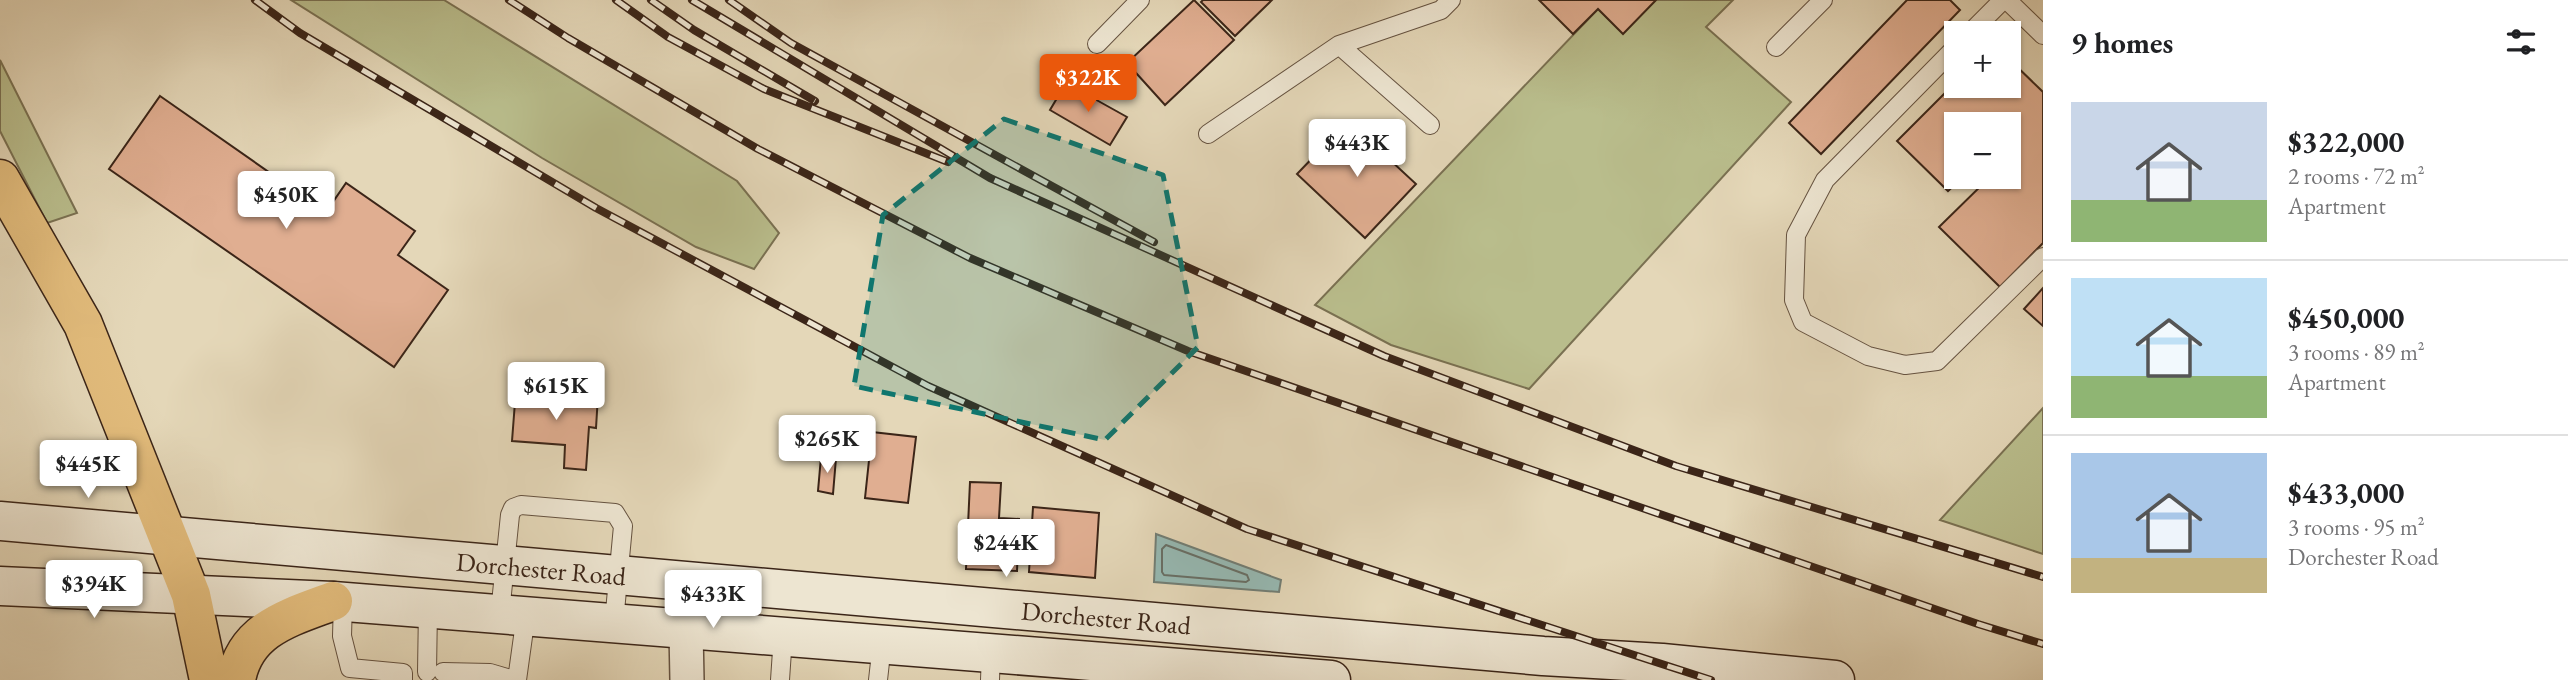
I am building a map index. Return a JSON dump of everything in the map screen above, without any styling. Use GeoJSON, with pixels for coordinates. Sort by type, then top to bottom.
{"type":"FeatureCollection","features":[{"type":"Feature","properties":{"kind":"highway"},"geometry":{"type":"LineString","coordinates":[[0,179],[83,324],[191,595],[209,680]]}},
{"type":"Feature","properties":{"kind":"highway"},"geometry":{"type":"LineString","coordinates":[[236,680],[244,657],[263,632],[283,620],[338,601]]}},
{"type":"Feature","properties":{"kind":"main road","name":"Dorchester Road"},"geometry":{"type":"LineString","coordinates":[[0,521],[685,581],[1544,668],[1835,680]]}},
{"type":"Feature","properties":{"kind":"main road","name":"Dorchester Road"},"geometry":{"type":"LineString","coordinates":[[0,586],[338,601],[783,636],[880,662],[1331,680]]}},
{"type":"Feature","properties":{"kind":"street"},"geometry":{"type":"LineString","coordinates":[[685,581],[687,680]]}},
{"type":"Feature","properties":{"kind":"lane"},"geometry":{"type":"LineString","coordinates":[[1097,44],[1140,0]]}},
{"type":"Feature","properties":{"kind":"lane"},"geometry":{"type":"LineString","coordinates":[[1208,134],[1339,46],[1441,10],[1451,0]]}},
{"type":"Feature","properties":{"kind":"lane"},"geometry":{"type":"LineString","coordinates":[[1776,47],[1823,0]]}},
{"type":"Feature","properties":{"kind":"lane"},"geometry":{"type":"LineString","coordinates":[[1983,21],[2005,0],[2043,35]]}},
{"type":"Feature","properties":{"kind":"lane"},"geometry":{"type":"LineString","coordinates":[[1339,46],[1430,125]]}},
{"type":"Feature","properties":{"kind":"lane"},"geometry":{"type":"LineString","coordinates":[[1944,59],[1825,180],[1796,235],[1794,300],[1803,321],[1868,356],[1905,365],[1937,361],[2043,257]]}},
{"type":"Feature","properties":{"kind":"lane"},"geometry":{"type":"LineString","coordinates":[[338,601],[342,636],[350,668],[403,676],[490,673],[515,680],[513,614],[505,566],[510,515],[513,508],[522,505],[615,513],[623,526],[614,622]]}},
{"type":"Feature","properties":{"kind":"lane"},"geometry":{"type":"LineString","coordinates":[[428,608],[438,675]]}},
{"type":"Feature","properties":{"kind":"lane"},"geometry":{"type":"LineString","coordinates":[[780,680],[783,636]]}},
{"type":"Feature","properties":{"kind":"highlighted area"},"geometry":{"type":"Polygon","coordinates":[[[1004,119],[1163,175],[1198,347],[1105,440],[854,386],[883,215],[1004,119]]]}},
{"type":"Feature","properties":{"kind":"green space"},"geometry":{"type":"Polygon","coordinates":[[[291,0],[444,0],[737,181],[779,233],[754,269],[696,247],[542,158],[291,0]]]}},
{"type":"Feature","properties":{"kind":"green space"},"geometry":{"type":"Polygon","coordinates":[[[1656,0],[1733,0],[1706,27],[1791,102],[1529,389],[1391,345],[1315,305],[1598,9],[1623,33],[1656,0]]]}},
{"type":"Feature","properties":{"kind":"green space"},"geometry":{"type":"Polygon","coordinates":[[[0,60],[77,213],[47,223],[0,131],[0,60]]]}},
{"type":"Feature","properties":{"kind":"green space"},"geometry":{"type":"Polygon","coordinates":[[[2043,408],[2043,554],[1940,520],[2043,408]]]}},
{"type":"Feature","properties":{"kind":"water"},"geometry":{"type":"Polygon","coordinates":[[[1156,534],[1281,580],[1279,592],[1154,582],[1156,534]]]}},
{"type":"Feature","properties":{"kind":"building"},"geometry":{"type":"Polygon","coordinates":[[[1194,0],[1234,40],[1165,105],[1127,63],[1194,0]]]}},
{"type":"Feature","properties":{"kind":"building"},"geometry":{"type":"Polygon","coordinates":[[[1272,0],[1235,36],[1201,2],[1272,0]]]}},
{"type":"Feature","properties":{"kind":"building"},"geometry":{"type":"Polygon","coordinates":[[[1539,0],[1656,0],[1623,34],[1598,9],[1573,34],[1539,0]]]}},
{"type":"Feature","properties":{"kind":"building"},"geometry":{"type":"Polygon","coordinates":[[[1907,0],[1950,0],[1960,10],[1949,21],[1944,21],[1944,27],[1821,154],[1789,123],[1907,0]]]}},
{"type":"Feature","properties":{"kind":"building"},"geometry":{"type":"Polygon","coordinates":[[[2021,71],[2043,92],[2043,243],[2000,287],[1939,227],[1978,189],[2021,189],[2021,112],[1944,112],[1944,187],[1897,141],[1944,94],[1944,98],[2021,98],[2021,71]]]}},
{"type":"Feature","properties":{"kind":"building"},"geometry":{"type":"Polygon","coordinates":[[[1066,83],[1127,117],[1110,145],[1050,110],[1066,83]]]}},
{"type":"Feature","properties":{"kind":"building"},"geometry":{"type":"Polygon","coordinates":[[[160,96],[326,212],[346,183],[415,231],[398,255],[448,290],[394,367],[109,169],[160,96]]]}},
{"type":"Feature","properties":{"kind":"building"},"geometry":{"type":"Polygon","coordinates":[[[1348,121],[1416,184],[1365,238],[1297,174],[1348,121]]]}},
{"type":"Feature","properties":{"kind":"building"},"geometry":{"type":"Polygon","coordinates":[[[2043,288],[2043,326],[2024,309],[2043,288]]]}},
{"type":"Feature","properties":{"kind":"building"},"geometry":{"type":"Polygon","coordinates":[[[516,389],[598,395],[596,428],[589,427],[586,470],[564,468],[565,445],[512,441],[516,389]]]}},
{"type":"Feature","properties":{"kind":"building"},"geometry":{"type":"Polygon","coordinates":[[[872,432],[916,437],[908,503],[865,498],[872,432]]]}},
{"type":"Feature","properties":{"kind":"building"},"geometry":{"type":"Polygon","coordinates":[[[821,457],[836,458],[833,494],[818,491],[821,457]]]}},
{"type":"Feature","properties":{"kind":"building"},"geometry":{"type":"Polygon","coordinates":[[[970,482],[1001,483],[999,518],[1019,519],[1017,571],[966,569],[970,482]]]}},
{"type":"Feature","properties":{"kind":"building"},"geometry":{"type":"Polygon","coordinates":[[[1033,507],[1099,513],[1095,578],[1029,572],[1033,507]]]}},
{"type":"Feature","properties":{"kind":"railway"},"geometry":{"type":"LineString","coordinates":[[255,0],[300,33],[596,208],[928,386],[1247,529],[1711,680]]}},
{"type":"Feature","properties":{"kind":"railway"},"geometry":{"type":"LineString","coordinates":[[509,0],[568,38],[758,149],[970,258],[1188,351],[1978,624],[2043,644]]}},
{"type":"Feature","properties":{"kind":"railway"},"geometry":{"type":"LineString","coordinates":[[616,0],[668,37],[764,89],[948,162]]}},
{"type":"Feature","properties":{"kind":"railway"},"geometry":{"type":"LineString","coordinates":[[651,0],[694,30],[815,101]]}},
{"type":"Feature","properties":{"kind":"railway"},"geometry":{"type":"LineString","coordinates":[[692,0],[990,178],[1384,356],[1676,466],[2043,577]]}},
{"type":"Feature","properties":{"kind":"railway"},"geometry":{"type":"LineString","coordinates":[[729,0],[791,43],[1154,242]]}}]}
